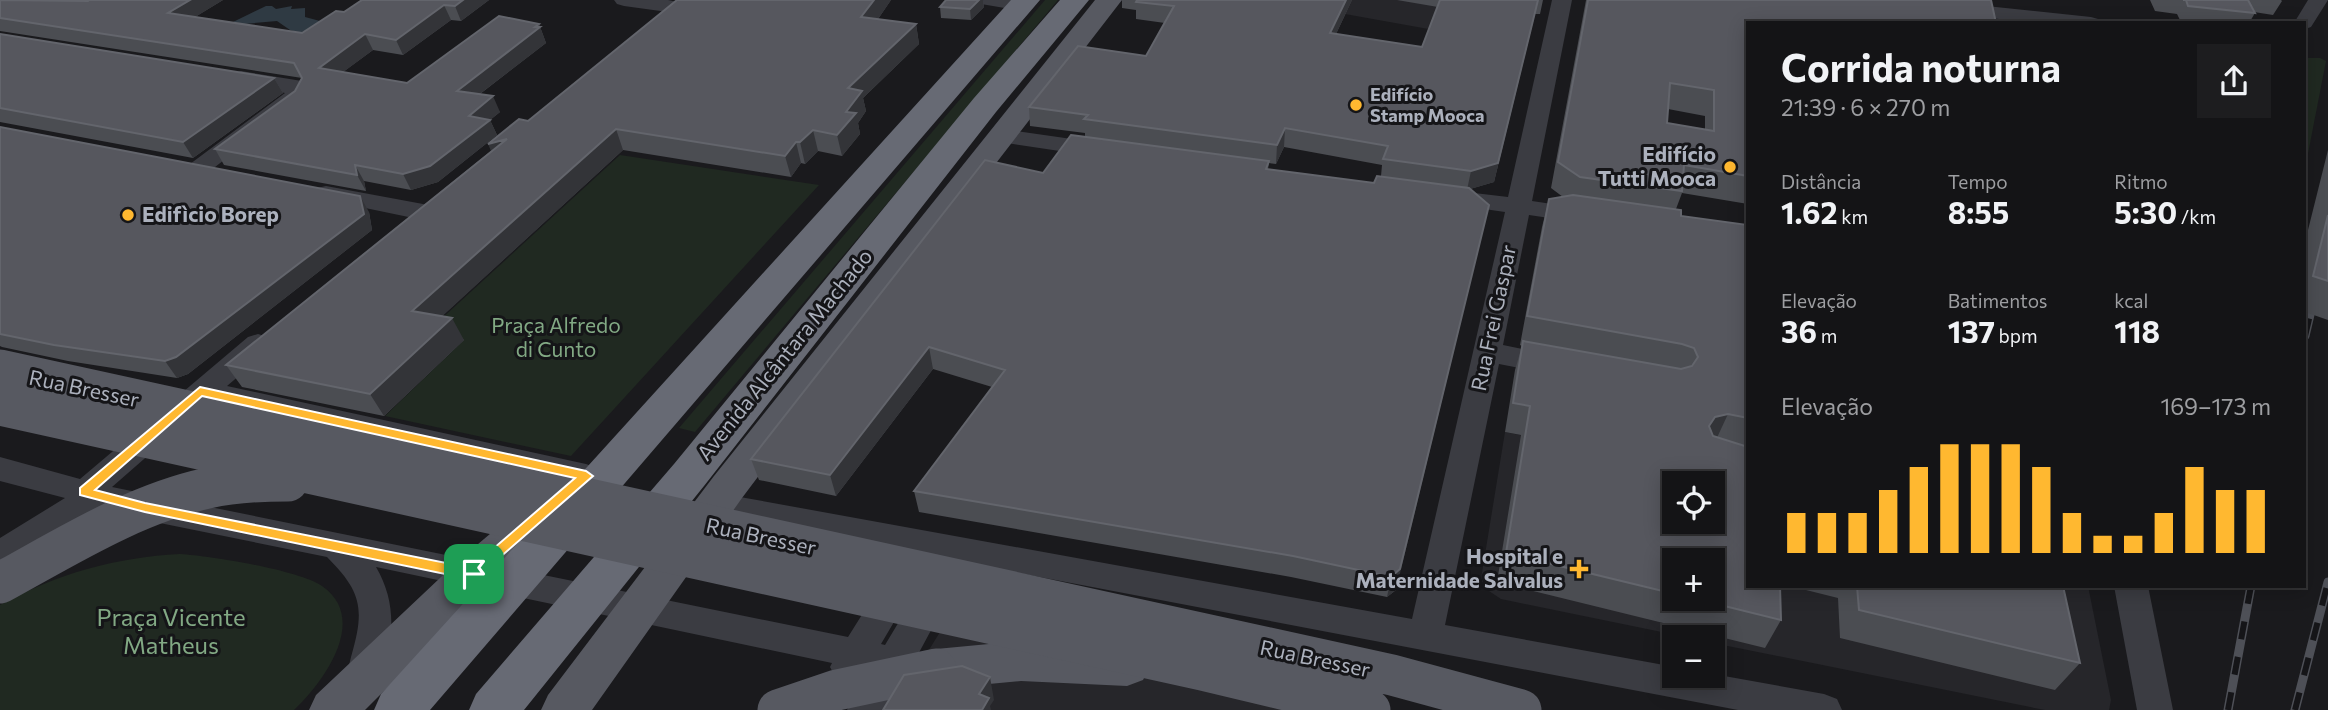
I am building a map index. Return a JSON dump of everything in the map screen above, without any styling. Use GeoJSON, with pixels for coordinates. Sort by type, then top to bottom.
{"type":"FeatureCollection","features":[{"type":"Feature","properties":{"kind":"highway","name":"Avenida Alcântara Machado"},"geometry":{"type":"LineString","coordinates":[[494,710],[590,596],[976,116],[1075,0]]}},
{"type":"Feature","properties":{"kind":"highway"},"geometry":{"type":"LineString","coordinates":[[399,710],[494,578],[653,425],[1024,2]]}},
{"type":"Feature","properties":{"kind":"main road","name":"Avenida Alcântara Machado"},"geometry":{"type":"LineString","coordinates":[[565,710],[737,476],[1109,0]]}},
{"type":"Feature","properties":{"kind":"main road","name":"Rua Bresser"},"geometry":{"type":"LineString","coordinates":[[0,370],[1392,675],[1521,710]]}},
{"type":"Feature","properties":{"kind":"main road","name":"Rua Bresser"},"geometry":{"type":"LineString","coordinates":[[0,405],[1202,670],[1370,710]]}},
{"type":"Feature","properties":{"kind":"main road"},"geometry":{"type":"LineString","coordinates":[[347,696],[494,578],[586,476],[653,425]]}},
{"type":"Feature","properties":{"kind":"main road"},"geometry":{"type":"LineString","coordinates":[[0,583],[123,519],[200,489],[240,483],[355,483]]}},
{"type":"Feature","properties":{"kind":"main road"},"geometry":{"type":"LineString","coordinates":[[778,710],[837,690],[936,669],[1021,661],[1202,670]]}},
{"type":"Feature","properties":{"kind":"street"},"geometry":{"type":"LineString","coordinates":[[624,0],[679,4]]}},
{"type":"Feature","properties":{"kind":"street"},"geometry":{"type":"LineString","coordinates":[[988,0],[1024,2]]}},
{"type":"Feature","properties":{"kind":"street","name":"Rua Frei Gaspar"},"geometry":{"type":"LineString","coordinates":[[1425,636],[1562,0]]}},
{"type":"Feature","properties":{"kind":"street"},"geometry":{"type":"LineString","coordinates":[[2305,21],[2318,0]]}},
{"type":"Feature","properties":{"kind":"street"},"geometry":{"type":"LineString","coordinates":[[653,25],[679,4]]}},
{"type":"Feature","properties":{"kind":"street"},"geometry":{"type":"LineString","coordinates":[[1938,7],[2075,21]]}},
{"type":"Feature","properties":{"kind":"street"},"geometry":{"type":"LineString","coordinates":[[227,76],[293,86],[297,95],[188,167],[227,175]]}},
{"type":"Feature","properties":{"kind":"street"},"geometry":{"type":"LineString","coordinates":[[1001,136],[1127,153]]}},
{"type":"Feature","properties":{"kind":"street"},"geometry":{"type":"LineString","coordinates":[[306,190],[432,204],[402,228]]}},
{"type":"Feature","properties":{"kind":"street"},"geometry":{"type":"LineString","coordinates":[[1422,194],[1606,218]]}},
{"type":"Feature","properties":{"kind":"street"},"geometry":{"type":"LineString","coordinates":[[0,553],[49,526],[90,493],[200,391],[276,330]]}},
{"type":"Feature","properties":{"kind":"street"},"geometry":{"type":"LineString","coordinates":[[1487,352],[1581,369]]}},
{"type":"Feature","properties":{"kind":"street"},"geometry":{"type":"LineString","coordinates":[[200,391],[586,476]]}},
{"type":"Feature","properties":{"kind":"street"},"geometry":{"type":"LineString","coordinates":[[0,469],[145,508],[590,596],[895,662]]}},
{"type":"Feature","properties":{"kind":"street","name":"Rua Bresser"},"geometry":{"type":"LineString","coordinates":[[740,509],[1824,710]]}},
{"type":"Feature","properties":{"kind":"street"},"geometry":{"type":"LineString","coordinates":[[819,710],[924,544]]}},
{"type":"Feature","properties":{"kind":"street"},"geometry":{"type":"LineString","coordinates":[[339,548],[358,564],[377,602],[374,642],[347,696]]}},
{"type":"Feature","properties":{"kind":"street"},"geometry":{"type":"LineString","coordinates":[[865,710],[958,550]]}},
{"type":"Feature","properties":{"kind":"street"},"geometry":{"type":"LineString","coordinates":[[2131,588],[2155,710]]}},
{"type":"Feature","properties":{"kind":"shaded area"},"geometry":{"type":"Polygon","coordinates":[[[1352,0],[1445,0],[1434,30],[1345,14],[1352,0]]]}},
{"type":"Feature","properties":{"kind":"shaded area"},"geometry":{"type":"Polygon","coordinates":[[[266,6],[276,9],[292,6],[291,9],[305,8],[305,17],[320,21],[337,20],[299,33],[277,21],[244,24],[233,22],[266,6]]]}},
{"type":"Feature","properties":{"kind":"shaded area","name":"Hospital e Maternidade Salvalus"},"geometry":{"type":"Polygon","coordinates":[[[1505,432],[1698,471],[1662,471],[1662,534],[1725,534],[1725,476],[1746,481],[1746,588],[2088,588],[2111,700],[2109,710],[2045,710],[1725,645],[1725,625],[1662,625],[1662,632],[1501,599],[1486,589],[1481,579],[1505,432]]]}},
{"type":"Feature","properties":{"kind":"shaded area"},"geometry":{"type":"Polygon","coordinates":[[[948,619],[1328,710],[892,710],[948,619]]]}},
{"type":"Feature","properties":{"kind":"green space"},"geometry":{"type":"Polygon","coordinates":[[[1045,0],[1058,0],[695,432],[679,428],[1045,0]]]}},
{"type":"Feature","properties":{"kind":"green space"},"geometry":{"type":"Polygon","coordinates":[[[2306,58],[2326,61],[2306,164],[2306,58]]]}},
{"type":"Feature","properties":{"kind":"green space","name":"Praça Alfredo di Cunto"},"geometry":{"type":"Polygon","coordinates":[[[620,155],[819,185],[571,456],[385,416],[464,340],[427,332],[620,155]]]}},
{"type":"Feature","properties":{"kind":"green space","name":"Praça Vicente Matheus"},"geometry":{"type":"Polygon","coordinates":[[[180,554],[275,569],[311,580],[322,586],[336,600],[342,616],[342,633],[337,650],[317,684],[294,710],[0,710],[0,605],[43,584],[87,569],[133,559],[180,554]]]}},
{"type":"Feature","properties":{"kind":"building"},"geometry":{"type":"Polygon","coordinates":[[[0,0],[190,0],[168,13],[302,33],[336,11],[344,12],[362,0],[463,0],[455,6],[444,5],[396,40],[365,34],[319,68],[407,83],[499,16],[539,24],[535,27],[540,27],[457,91],[493,96],[469,116],[490,120],[430,166],[403,174],[355,165],[357,175],[215,149],[295,91],[302,78],[294,63],[0,18],[0,0]]]}},
{"type":"Feature","properties":{"kind":"building"},"geometry":{"type":"Polygon","coordinates":[[[677,0],[874,0],[861,17],[916,24],[848,88],[862,91],[846,112],[856,113],[837,135],[813,130],[800,142],[796,142],[785,156],[616,129],[412,311],[452,318],[370,394],[226,365],[507,139],[488,144],[519,119],[528,121],[677,0]]]}},
{"type":"Feature","properties":{"kind":"building"},"geometry":{"type":"Polygon","coordinates":[[[946,0],[979,0],[970,9],[940,7],[946,0]]]}},
{"type":"Feature","properties":{"kind":"building"},"geometry":{"type":"Polygon","coordinates":[[[1346,0],[1330,33],[1422,47],[1440,0],[1538,0],[1498,163],[1471,171],[1383,159],[1388,146],[1285,128],[1277,145],[1084,119],[1088,115],[1029,107],[1078,46],[1146,56],[1174,6],[1136,2],[1346,0]]]}},
{"type":"Feature","properties":{"kind":"building"},"geometry":{"type":"Polygon","coordinates":[[[1588,0],[1991,0],[1996,21],[1746,21],[1746,176],[1684,165],[1682,191],[1580,177],[1558,162],[1588,0]],[[1670,83],[1667,123],[1714,131],[1714,90],[1670,83]]]}},
{"type":"Feature","properties":{"kind":"building"},"geometry":{"type":"Polygon","coordinates":[[[2186,0],[2248,0],[2255,13],[2188,6],[2186,0]]]}},
{"type":"Feature","properties":{"kind":"building"},"geometry":{"type":"Polygon","coordinates":[[[0,34],[274,78],[183,142],[0,108],[0,34]]]}},
{"type":"Feature","properties":{"kind":"building"},"geometry":{"type":"Polygon","coordinates":[[[0,127],[360,196],[364,214],[176,357],[165,361],[54,345],[0,334],[0,127]]]}},
{"type":"Feature","properties":{"kind":"building"},"geometry":{"type":"Polygon","coordinates":[[[1071,135],[1269,161],[1266,169],[1374,183],[1377,176],[1469,188],[1489,205],[1400,569],[1391,577],[1293,556],[914,491],[1005,370],[929,347],[830,475],[751,459],[985,160],[1043,173],[1071,135]]]}},
{"type":"Feature","properties":{"kind":"building"},"geometry":{"type":"Polygon","coordinates":[[[1573,195],[1681,210],[1681,216],[1746,225],[1746,418],[1728,414],[1715,417],[1709,426],[1713,436],[1746,446],[1746,588],[1780,588],[1781,620],[1725,606],[1725,548],[1662,548],[1662,591],[1506,553],[1530,406],[1513,403],[1523,341],[1681,369],[1692,366],[1698,357],[1694,348],[1527,316],[1549,199],[1573,195]]]}},
{"type":"Feature","properties":{"kind":"building"},"geometry":{"type":"Polygon","coordinates":[[[2328,215],[2328,281],[2313,276],[2328,215]]]}},
{"type":"Feature","properties":{"kind":"building"},"geometry":{"type":"Polygon","coordinates":[[[1857,588],[2063,588],[2080,663],[1859,610],[1857,588]]]}},
{"type":"Feature","properties":{"kind":"building"},"geometry":{"type":"Polygon","coordinates":[[[962,666],[990,677],[979,694],[989,698],[982,710],[883,710],[904,675],[962,666]]]}},
{"type":"Feature","properties":{"kind":"railway"},"geometry":{"type":"LineString","coordinates":[[2312,303],[2314,295]]}},
{"type":"Feature","properties":{"kind":"railway"},"geometry":{"type":"LineString","coordinates":[[2306,332],[2313,302]]}},
{"type":"Feature","properties":{"kind":"railway"},"geometry":{"type":"LineString","coordinates":[[2295,710],[2328,582]]}},
{"type":"Feature","properties":{"kind":"railway"},"geometry":{"type":"LineString","coordinates":[[2228,710],[2251,588]]}},
{"type":"Feature","properties":{"kind":"place","name":"Edifício Stamp Mooca"},"geometry":{"type":"Point","coordinates":[1356,105]}},
{"type":"Feature","properties":{"kind":"place","name":"Edifício Tutti Mooca"},"geometry":{"type":"Point","coordinates":[1730,167]}},
{"type":"Feature","properties":{"kind":"place","name":"Edifìcio Borep"},"geometry":{"type":"Point","coordinates":[128,215]}},
{"type":"Feature","properties":{"kind":"place","name":"Hospital e Maternidade Salvalus"},"geometry":{"type":"Point","coordinates":[1579,569]}},
{"type":"Feature","properties":{"kind":"route"},"geometry":{"type":"LineString","coordinates":[[200,391],[586,476],[474,574],[145,508],[85,492],[200,391]]}}]}
